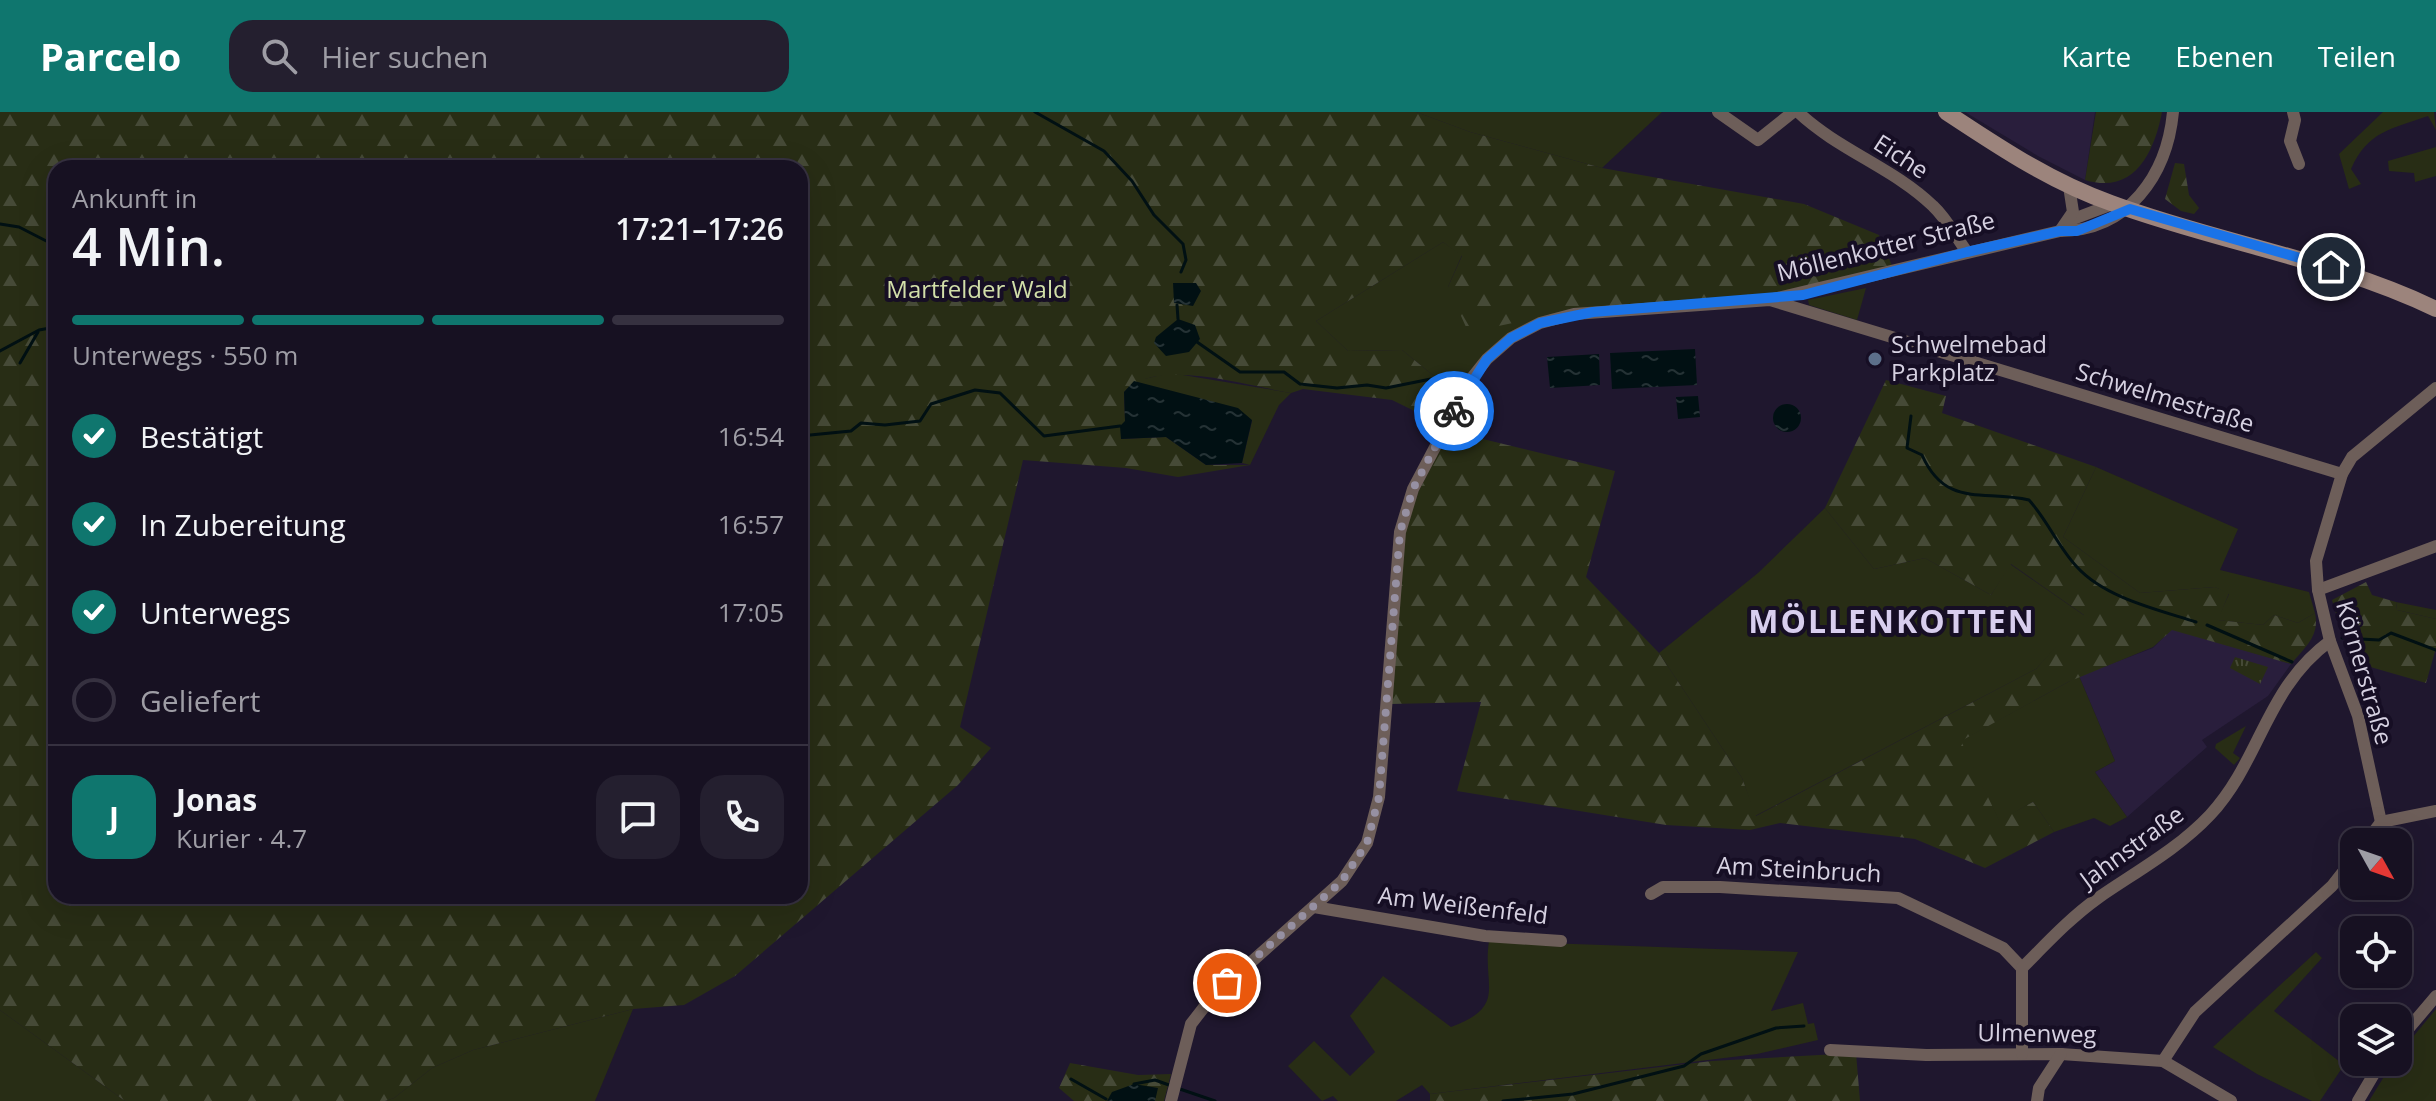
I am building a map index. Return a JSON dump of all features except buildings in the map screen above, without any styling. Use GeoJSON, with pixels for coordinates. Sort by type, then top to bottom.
{"type":"FeatureCollection","features":[{"type":"Feature","properties":{"kind":"main road"},"geometry":{"type":"LineString","coordinates":[[1946,112],[2014,156],[2101,203],[2315,262],[2436,309]]}},
{"type":"Feature","properties":{"kind":"street"},"geometry":{"type":"LineString","coordinates":[[1718,112],[1758,140],[1796,112]]}},
{"type":"Feature","properties":{"kind":"street","name":"Eiche"},"geometry":{"type":"LineString","coordinates":[[1796,112],[1818,130],[1920,194],[1935,208],[1967,252]]}},
{"type":"Feature","properties":{"kind":"street"},"geometry":{"type":"LineString","coordinates":[[2130,209],[2163,159],[2173,112]]}},
{"type":"Feature","properties":{"kind":"street"},"geometry":{"type":"LineString","coordinates":[[2293,112],[2295,120],[2290,141],[2299,164]]}},
{"type":"Feature","properties":{"kind":"street"},"geometry":{"type":"LineString","coordinates":[[2064,226],[2073,198],[2069,186]]}},
{"type":"Feature","properties":{"kind":"street"},"geometry":{"type":"LineString","coordinates":[[2094,224],[2101,203]]}},
{"type":"Feature","properties":{"kind":"street","name":"Möllenkotter Straße"},"geometry":{"type":"LineString","coordinates":[[1770,300],[1889,274],[2064,226],[2101,203]]}},
{"type":"Feature","properties":{"kind":"street","name":"Möllenkotter Straße"},"geometry":{"type":"LineString","coordinates":[[2064,226],[2077,231],[2130,209]]}},
{"type":"Feature","properties":{"kind":"street","name":"Schwelmestraße"},"geometry":{"type":"LineString","coordinates":[[1314,907],[1342,881],[1367,843],[1379,797],[1400,532],[1413,489],[1479,369],[1511,338],[1540,323],[1574,314],[1770,300],[2342,474]]}},
{"type":"Feature","properties":{"kind":"street","name":"Körnerstraße"},"geometry":{"type":"LineString","coordinates":[[2381,822],[2358,716],[2330,641],[2318,590],[2316,561],[2342,474],[2352,457],[2436,388]]}},
{"type":"Feature","properties":{"kind":"street"},"geometry":{"type":"LineString","coordinates":[[2318,590],[2436,546]]}},
{"type":"Feature","properties":{"kind":"street","name":"Jahnstraße"},"geometry":{"type":"LineString","coordinates":[[2022,968],[2070,920],[2171,850],[2212,813],[2247,760],[2272,706],[2309,657],[2330,641]]}},
{"type":"Feature","properties":{"kind":"street"},"geometry":{"type":"LineString","coordinates":[[2376,828],[2381,822],[2436,811]]}},
{"type":"Feature","properties":{"kind":"street"},"geometry":{"type":"LineString","coordinates":[[2163,1061],[2195,1012],[2340,876]]}},
{"type":"Feature","properties":{"kind":"street","name":"Am Steinbruch"},"geometry":{"type":"LineString","coordinates":[[1651,894],[1663,887],[1720,887],[1898,898],[2003,948],[2022,968]]}},
{"type":"Feature","properties":{"kind":"street"},"geometry":{"type":"LineString","coordinates":[[1173,1092],[1191,1024],[1212,997],[1314,907]]}},
{"type":"Feature","properties":{"kind":"street","name":"Am Weißenfeld"},"geometry":{"type":"LineString","coordinates":[[1314,907],[1485,936],[1561,941]]}},
{"type":"Feature","properties":{"kind":"street"},"geometry":{"type":"LineString","coordinates":[[2022,968],[2022,1054]]}},
{"type":"Feature","properties":{"kind":"street"},"geometry":{"type":"LineString","coordinates":[[2412,1024],[2436,996]]}},
{"type":"Feature","properties":{"kind":"street","name":"Ulmenweg"},"geometry":{"type":"LineString","coordinates":[[1830,1050],[2061,1054],[2163,1061],[2231,1101]]}},
{"type":"Feature","properties":{"kind":"street"},"geometry":{"type":"LineString","coordinates":[[2037,1101],[2039,1088],[2061,1054]]}},
{"type":"Feature","properties":{"kind":"street"},"geometry":{"type":"LineString","coordinates":[[2358,1101],[2373,1076]]}},
{"type":"Feature","properties":{"kind":"shaded area"},"geometry":{"type":"Polygon","coordinates":[[[1965,112],[2095,112],[2085,180],[2038,156],[1965,112]]]}},
{"type":"Feature","properties":{"kind":"shaded area"},"geometry":{"type":"Polygon","coordinates":[[[2172,629],[2291,664],[2268,696],[2202,740],[2207,747],[2127,817],[2095,772],[2115,761],[2079,676],[2153,648],[2172,629]]]}},
{"type":"Feature","properties":{"kind":"green space","name":"Martfelder Wald"},"geometry":{"type":"Polygon","coordinates":[[[0,112],[1416,112],[1470,132],[1602,168],[1804,204],[1879,235],[1893,268],[1767,295],[1547,316],[1484,329],[1466,327],[1448,287],[1462,256],[1443,242],[1316,321],[1348,351],[1402,350],[1440,381],[1467,379],[1443,425],[1392,400],[1303,389],[1291,393],[1203,376],[1158,376],[1139,381],[1124,392],[1125,421],[1121,439],[1166,437],[1206,465],[1250,465],[1178,477],[1126,468],[1023,460],[960,727],[991,748],[958,785],[735,976],[684,1005],[633,1009],[473,1050],[432,1068],[394,1098],[385,1101],[125,1101],[0,1010],[0,112]]]}},
{"type":"Feature","properties":{"kind":"green space"},"geometry":{"type":"Polygon","coordinates":[[[1416,112],[1662,112],[1602,168],[1470,132],[1416,112]]]}},
{"type":"Feature","properties":{"kind":"green space"},"geometry":{"type":"Polygon","coordinates":[[[2096,112],[2162,112],[2147,155],[2129,176],[2117,181],[2102,183],[2085,180],[2096,112]]]}},
{"type":"Feature","properties":{"kind":"green space"},"geometry":{"type":"Polygon","coordinates":[[[2383,112],[2434,112],[2436,130],[2428,116],[2392,128],[2373,139],[2351,169],[2361,184],[2349,189],[2339,154],[2383,112]]]}},
{"type":"Feature","properties":{"kind":"green space"},"geometry":{"type":"Polygon","coordinates":[[[2436,147],[2436,176],[2415,182],[2414,173],[2389,171],[2388,161],[2436,147]]]}},
{"type":"Feature","properties":{"kind":"green space"},"geometry":{"type":"Polygon","coordinates":[[[2175,163],[2184,164],[2189,195],[2199,208],[2194,214],[2181,211],[2165,199],[2175,163]]]}},
{"type":"Feature","properties":{"kind":"green space"},"geometry":{"type":"Polygon","coordinates":[[[1443,242],[1462,255],[1448,287],[1547,316],[1467,379],[1440,381],[1402,350],[1348,351],[1316,321],[1443,242]]]}},
{"type":"Feature","properties":{"kind":"green space"},"geometry":{"type":"Polygon","coordinates":[[[1866,288],[1857,320],[1809,305],[1808,300],[1866,288]]]}},
{"type":"Feature","properties":{"kind":"green space"},"geometry":{"type":"Polygon","coordinates":[[[1171,373],[1291,393],[1279,405],[1250,465],[1242,463],[1252,421],[1134,381],[1171,373]]]}},
{"type":"Feature","properties":{"kind":"green space"},"geometry":{"type":"Polygon","coordinates":[[[1886,380],[1946,396],[1942,413],[2096,467],[2063,537],[2140,593],[2215,587],[2229,593],[2218,620],[2263,625],[2274,615],[2298,623],[2315,613],[2315,628],[2310,641],[2291,664],[2172,630],[2153,647],[2068,682],[1961,741],[1999,820],[2033,802],[2054,832],[1985,868],[1915,839],[1780,823],[1750,830],[1666,825],[1457,791],[1481,702],[1390,704],[1404,533],[1418,492],[1450,431],[1615,471],[1586,577],[1659,653],[1742,778],[1756,816],[2036,669],[2084,615],[2011,564],[1991,595],[1925,558],[1874,569],[1825,508],[1886,380]]]}},
{"type":"Feature","properties":{"kind":"green space"},"geometry":{"type":"Polygon","coordinates":[[[2096,467],[2238,529],[2220,570],[2309,592],[2315,613],[2298,623],[2274,615],[2263,625],[2217,620],[2229,594],[2215,587],[2140,593],[2063,537],[2096,467]]]}},
{"type":"Feature","properties":{"kind":"green space"},"geometry":{"type":"Polygon","coordinates":[[[1825,508],[1874,569],[1925,558],[1991,595],[2010,564],[2085,616],[2036,669],[1755,816],[1742,778],[1659,653],[1758,573],[1825,508]]]}},
{"type":"Feature","properties":{"kind":"green space"},"geometry":{"type":"Polygon","coordinates":[[[2366,582],[2372,595],[2396,602],[2397,610],[2436,619],[2436,648],[2426,683],[2367,666],[2353,671],[2332,600],[2366,582]]]}},
{"type":"Feature","properties":{"kind":"green space"},"geometry":{"type":"Polygon","coordinates":[[[2396,602],[2436,610],[2436,619],[2397,610],[2396,602]]]}},
{"type":"Feature","properties":{"kind":"green space"},"geometry":{"type":"Polygon","coordinates":[[[2235,657],[2268,667],[2260,684],[2230,668],[2235,657]]]}},
{"type":"Feature","properties":{"kind":"green space"},"geometry":{"type":"Polygon","coordinates":[[[2079,676],[2115,761],[2095,772],[2127,817],[2110,826],[2094,818],[2054,832],[2033,802],[1999,821],[1960,741],[2079,676]]]}},
{"type":"Feature","properties":{"kind":"green space"},"geometry":{"type":"Polygon","coordinates":[[[2246,726],[2233,753],[2240,758],[2234,765],[2215,748],[2216,744],[2246,726]]]}},
{"type":"Feature","properties":{"kind":"green space"},"geometry":{"type":"Polygon","coordinates":[[[1489,941],[1798,952],[1771,1011],[1803,1003],[1808,1024],[1814,1023],[1818,1040],[1757,1054],[1430,1094],[1422,1085],[1396,1101],[1338,1101],[1333,1096],[1322,1101],[1288,1066],[1314,1041],[1350,1076],[1375,1052],[1350,1016],[1383,976],[1451,1027],[1469,1019],[1480,1011],[1489,993],[1489,941]]]}},
{"type":"Feature","properties":{"kind":"green space"},"geometry":{"type":"Polygon","coordinates":[[[2316,952],[2322,958],[2274,1011],[2340,1062],[2340,1071],[2320,1101],[2312,1101],[2257,1074],[2213,1047],[2316,952]]]}},
{"type":"Feature","properties":{"kind":"green space"},"geometry":{"type":"Polygon","coordinates":[[[633,1009],[595,1101],[385,1101],[394,1098],[432,1068],[473,1050],[633,1009]]]}},
{"type":"Feature","properties":{"kind":"green space"},"geometry":{"type":"Polygon","coordinates":[[[2436,1009],[2436,1101],[2369,1101],[2384,1076],[2412,1076],[2412,1038],[2436,1009]]]}},
{"type":"Feature","properties":{"kind":"green space"},"geometry":{"type":"Polygon","coordinates":[[[0,1010],[125,1101],[0,1101],[0,1010]]]}},
{"type":"Feature","properties":{"kind":"green space"},"geometry":{"type":"Polygon","coordinates":[[[1856,1053],[1860,1101],[1430,1101],[1430,1094],[1712,1061],[1856,1053]]]}},
{"type":"Feature","properties":{"kind":"green space"},"geometry":{"type":"Polygon","coordinates":[[[1070,1063],[1138,1075],[1171,1074],[1164,1101],[1074,1101],[1059,1088],[1070,1063]]]}},
{"type":"Feature","properties":{"kind":"water"},"geometry":{"type":"Polygon","coordinates":[[[1173,283],[1196,283],[1201,291],[1193,306],[1174,303],[1173,283]]]}},
{"type":"Feature","properties":{"kind":"water"},"geometry":{"type":"Polygon","coordinates":[[[1178,319],[1195,325],[1200,339],[1189,352],[1166,356],[1154,343],[1156,337],[1178,319]]]}},
{"type":"Feature","properties":{"kind":"water"},"geometry":{"type":"Polygon","coordinates":[[[1695,349],[1697,385],[1612,389],[1610,353],[1695,349]]]}},
{"type":"Feature","properties":{"kind":"water"},"geometry":{"type":"Polygon","coordinates":[[[1599,354],[1600,385],[1550,388],[1547,357],[1599,354]]]}},
{"type":"Feature","properties":{"kind":"water"},"geometry":{"type":"Polygon","coordinates":[[[1134,381],[1238,408],[1252,420],[1242,463],[1206,465],[1166,437],[1121,439],[1120,426],[1125,421],[1124,392],[1134,381]]]}},
{"type":"Feature","properties":{"kind":"water"},"geometry":{"type":"Polygon","coordinates":[[[1698,396],[1700,417],[1678,419],[1676,397],[1698,396]]]}},
{"type":"Feature","properties":{"kind":"water"},"geometry":{"type":"Polygon","coordinates":[[[1787,404],[1797,408],[1801,418],[1797,428],[1787,432],[1777,428],[1773,418],[1777,408],[1787,404]]]}},
{"type":"Feature","properties":{"kind":"water"},"geometry":{"type":"Polygon","coordinates":[[[1134,1084],[1158,1088],[1155,1101],[1107,1101],[1112,1092],[1134,1084]]]}},
{"type":"Feature","properties":{"kind":"waterway"},"geometry":{"type":"LineString","coordinates":[[1035,112],[1104,151],[1132,181],[1154,215],[1183,244],[1186,260],[1181,272]]}},
{"type":"Feature","properties":{"kind":"waterway"},"geometry":{"type":"LineString","coordinates":[[0,224],[19,227],[48,242]]}},
{"type":"Feature","properties":{"kind":"waterway"},"geometry":{"type":"LineString","coordinates":[[1177,305],[1178,319]]}},
{"type":"Feature","properties":{"kind":"waterway"},"geometry":{"type":"LineString","coordinates":[[0,351],[48,328]]}},
{"type":"Feature","properties":{"kind":"waterway"},"geometry":{"type":"LineString","coordinates":[[20,363],[38,332]]}},
{"type":"Feature","properties":{"kind":"waterway"},"geometry":{"type":"LineString","coordinates":[[1197,342],[1240,372],[1284,372],[1300,384],[1386,388],[1461,373]]}},
{"type":"Feature","properties":{"kind":"waterway"},"geometry":{"type":"LineString","coordinates":[[808,435],[851,431],[861,423],[885,425],[920,421],[931,404],[975,390],[1000,393],[1044,436],[1120,426]]}},
{"type":"Feature","properties":{"kind":"waterway"},"geometry":{"type":"LineString","coordinates":[[1911,416],[1907,448],[1922,455],[1943,483],[1968,494],[2029,500],[2070,559],[2089,578],[2133,602],[2196,622]]}},
{"type":"Feature","properties":{"kind":"waterway"},"geometry":{"type":"LineString","coordinates":[[2207,625],[2292,662]]}},
{"type":"Feature","properties":{"kind":"waterway"},"geometry":{"type":"LineString","coordinates":[[2342,638],[2379,640],[2391,633],[2436,650]]}},
{"type":"Feature","properties":{"kind":"waterway"},"geometry":{"type":"LineString","coordinates":[[1503,1101],[1573,1094],[1684,1066],[1701,1054],[1776,1028],[1804,1026]]}},
{"type":"Feature","properties":{"kind":"waterway"},"geometry":{"type":"LineString","coordinates":[[1071,1079],[1106,1099]]}},
{"type":"Feature","properties":{"kind":"waterway"},"geometry":{"type":"LineString","coordinates":[[1134,1084],[1155,1080],[1169,1085]]}},
{"type":"Feature","properties":{"kind":"waterway"},"geometry":{"type":"LineString","coordinates":[[1177,1088],[1215,1101]]}},
{"type":"Feature","properties":{"kind":"way so far"},"geometry":{"type":"LineString","coordinates":[[1227,983],[1342,881],[1367,843],[1379,797],[1400,532],[1413,489],[1454,411]]}},
{"type":"Feature","properties":{"kind":"place","name":"Schwelmebad Parkplatz"},"geometry":{"type":"Point","coordinates":[1875,359]}},
{"type":"Feature","properties":{"kind":"district","name":"MÖLLENKOTTEN"},"geometry":{"type":"Point","coordinates":[1892,622]}},
{"type":"Feature","properties":{"kind":"route"},"geometry":{"type":"LineString","coordinates":[[1454,411],[1471,379],[1487,359],[1511,338],[1540,323],[1574,314],[1803,295],[1967,252],[2060,231],[2077,231],[2130,209],[2331,267]]}}]}
